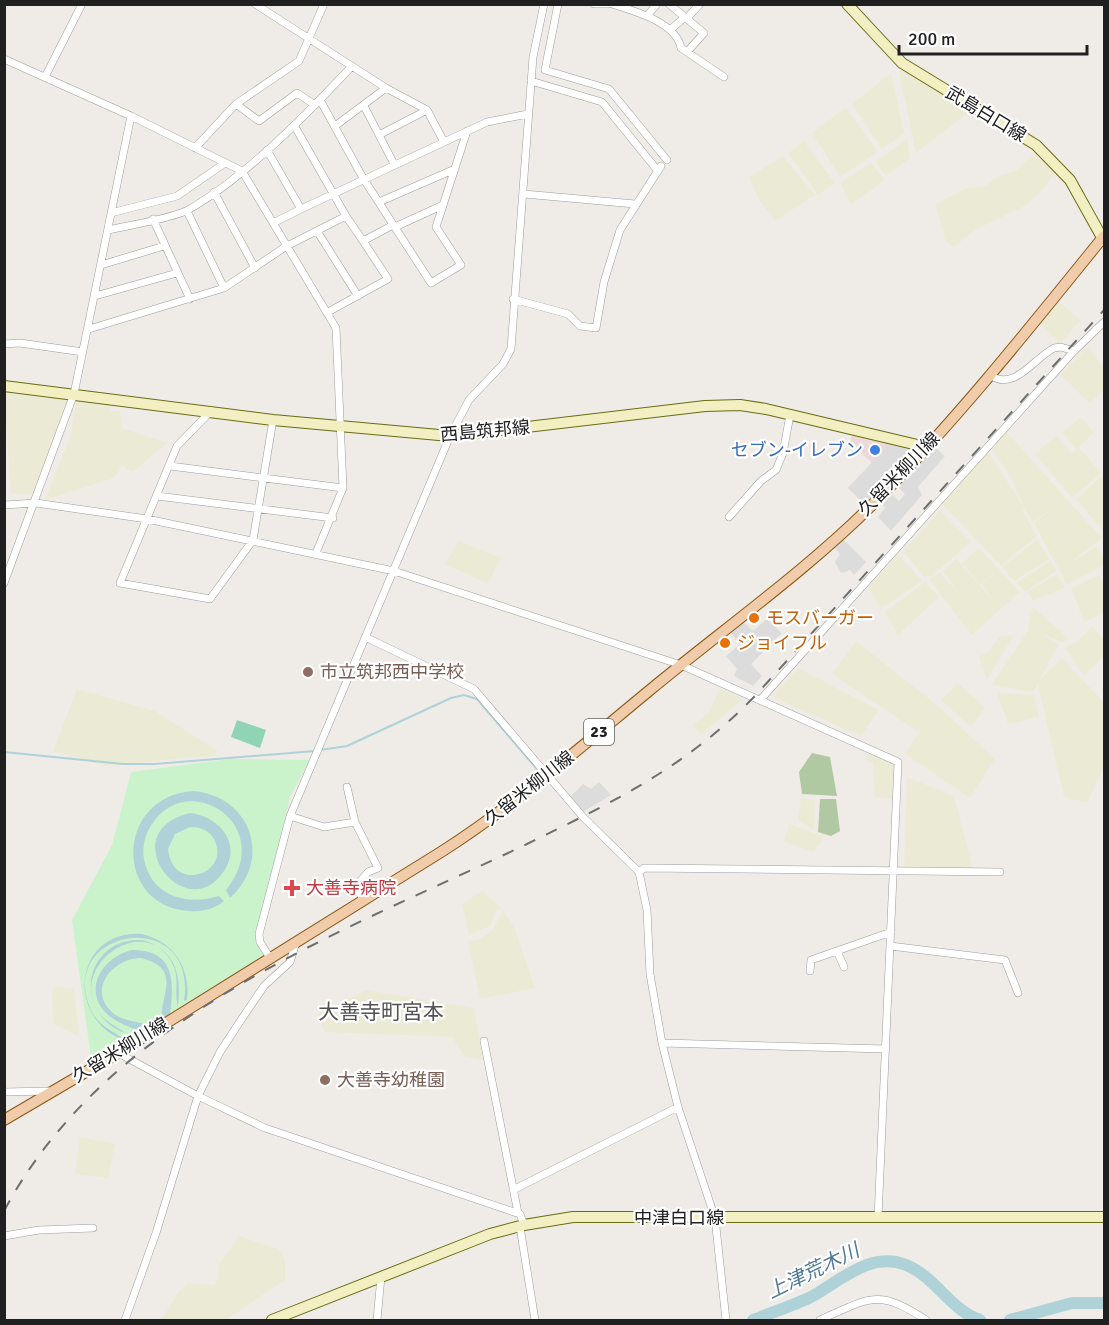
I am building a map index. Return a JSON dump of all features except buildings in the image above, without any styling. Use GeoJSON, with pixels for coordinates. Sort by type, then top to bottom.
{"type":"FeatureCollection","features":[{"type":"Feature","properties":{"kind":"main road","name":"武島白口線"},"geometry":{"type":"LineString","coordinates":[[847,4],[902,63],[1036,145],[1070,180],[1104,239]]}},
{"type":"Feature","properties":{"kind":"main road","name":"久留米柳川線"},"geometry":{"type":"LineString","coordinates":[[4,1120],[118,1053],[488,822],[546,776],[791,577],[877,501],[990,375],[1104,239]]}},
{"type":"Feature","properties":{"kind":"main road","name":"西島筑邦線"},"geometry":{"type":"LineString","coordinates":[[4,386],[273,420],[450,436],[707,405],[740,405],[926,447]]}},
{"type":"Feature","properties":{"kind":"main road","name":"中津白口線"},"geometry":{"type":"LineString","coordinates":[[272,1320],[490,1234],[573,1217],[1104,1217]]}},
{"type":"Feature","properties":{"kind":"street"},"geometry":{"type":"LineString","coordinates":[[46,75],[82,4]]}},
{"type":"Feature","properties":{"kind":"street"},"geometry":{"type":"LineString","coordinates":[[255,4],[351,67],[428,110],[444,142]]}},
{"type":"Feature","properties":{"kind":"street"},"geometry":{"type":"LineString","coordinates":[[195,148],[236,104],[299,61],[324,4]]}},
{"type":"Feature","properties":{"kind":"street"},"geometry":{"type":"LineString","coordinates":[[270,958],[260,942],[259,934],[290,816],[450,436],[469,400],[510,356],[513,299],[525,194],[533,57],[544,4]]}},
{"type":"Feature","properties":{"kind":"street"},"geometry":{"type":"LineString","coordinates":[[558,4],[545,70],[609,89],[667,160]]}},
{"type":"Feature","properties":{"kind":"street"},"geometry":{"type":"LineString","coordinates":[[594,4],[610,4],[647,16],[670,30],[680,41],[681,48],[724,77]]}},
{"type":"Feature","properties":{"kind":"street"},"geometry":{"type":"LineString","coordinates":[[647,16],[657,4]]}},
{"type":"Feature","properties":{"kind":"street"},"geometry":{"type":"LineString","coordinates":[[669,4],[704,33],[687,52]]}},
{"type":"Feature","properties":{"kind":"street"},"geometry":{"type":"LineString","coordinates":[[670,30],[700,4]]}},
{"type":"Feature","properties":{"kind":"street"},"geometry":{"type":"LineString","coordinates":[[4,59],[46,75],[242,171],[273,222],[285,247],[336,328],[343,488],[333,518],[316,553]]}},
{"type":"Feature","properties":{"kind":"street"},"geometry":{"type":"LineString","coordinates":[[108,230],[187,211],[267,150],[318,103],[351,67]]}},
{"type":"Feature","properties":{"kind":"street"},"geometry":{"type":"LineString","coordinates":[[513,299],[568,314],[580,326],[596,327],[604,282],[620,230],[659,169],[602,102],[531,81]]}},
{"type":"Feature","properties":{"kind":"street"},"geometry":{"type":"LineString","coordinates":[[335,126],[386,88]]}},
{"type":"Feature","properties":{"kind":"street"},"geometry":{"type":"LineString","coordinates":[[236,104],[260,121],[297,93],[318,103],[335,126],[363,178],[431,283],[461,266],[436,227],[467,131]]}},
{"type":"Feature","properties":{"kind":"street"},"geometry":{"type":"LineString","coordinates":[[364,106],[394,164]]}},
{"type":"Feature","properties":{"kind":"street"},"geometry":{"type":"LineString","coordinates":[[379,135],[428,110]]}},
{"type":"Feature","properties":{"kind":"street"},"geometry":{"type":"LineString","coordinates":[[273,222],[467,131],[506,116],[528,114]]}},
{"type":"Feature","properties":{"kind":"street"},"geometry":{"type":"LineString","coordinates":[[4,583],[36,503],[74,394],[131,116]]}},
{"type":"Feature","properties":{"kind":"street"},"geometry":{"type":"LineString","coordinates":[[294,125],[346,216],[388,279],[328,312]]}},
{"type":"Feature","properties":{"kind":"street"},"geometry":{"type":"LineString","coordinates":[[267,150],[301,209]]}},
{"type":"Feature","properties":{"kind":"street"},"geometry":{"type":"LineString","coordinates":[[111,213],[173,197],[225,163]]}},
{"type":"Feature","properties":{"kind":"street"},"geometry":{"type":"LineString","coordinates":[[379,202],[454,169]]}},
{"type":"Feature","properties":{"kind":"street"},"geometry":{"type":"LineString","coordinates":[[214,192],[255,268]]}},
{"type":"Feature","properties":{"kind":"street"},"geometry":{"type":"LineString","coordinates":[[525,194],[635,204]]}},
{"type":"Feature","properties":{"kind":"street"},"geometry":{"type":"LineString","coordinates":[[173,197],[178,213]]}},
{"type":"Feature","properties":{"kind":"street"},"geometry":{"type":"LineString","coordinates":[[363,242],[443,205]]}},
{"type":"Feature","properties":{"kind":"street"},"geometry":{"type":"LineString","coordinates":[[187,211],[224,288]]}},
{"type":"Feature","properties":{"kind":"street"},"geometry":{"type":"LineString","coordinates":[[89,329],[224,288],[285,247],[346,216]]}},
{"type":"Feature","properties":{"kind":"street"},"geometry":{"type":"LineString","coordinates":[[153,219],[190,299]]}},
{"type":"Feature","properties":{"kind":"street"},"geometry":{"type":"LineString","coordinates":[[317,231],[358,296]]}},
{"type":"Feature","properties":{"kind":"street"},"geometry":{"type":"LineString","coordinates":[[101,265],[164,246]]}},
{"type":"Feature","properties":{"kind":"street"},"geometry":{"type":"LineString","coordinates":[[95,296],[177,273]]}},
{"type":"Feature","properties":{"kind":"street"},"geometry":{"type":"LineString","coordinates":[[761,699],[1074,351],[1104,322]]}},
{"type":"Feature","properties":{"kind":"street"},"geometry":{"type":"LineString","coordinates":[[4,344],[20,343],[83,352]]}},
{"type":"Feature","properties":{"kind":"street"},"geometry":{"type":"LineString","coordinates":[[990,375],[999,381],[1010,381],[1054,348],[1061,346],[1074,351]]}},
{"type":"Feature","properties":{"kind":"street"},"geometry":{"type":"LineString","coordinates":[[211,411],[177,446],[120,583],[210,598],[253,540],[256,510],[273,420]]}},
{"type":"Feature","properties":{"kind":"street"},"geometry":{"type":"LineString","coordinates":[[729,516],[761,481],[776,470],[783,453],[790,415]]}},
{"type":"Feature","properties":{"kind":"street"},"geometry":{"type":"LineString","coordinates":[[170,466],[343,488]]}},
{"type":"Feature","properties":{"kind":"street"},"geometry":{"type":"LineString","coordinates":[[157,496],[333,518]]}},
{"type":"Feature","properties":{"kind":"street"},"geometry":{"type":"LineString","coordinates":[[4,504],[36,503],[147,519],[394,571],[681,665],[898,762],[878,1218]]}},
{"type":"Feature","properties":{"kind":"street"},"geometry":{"type":"LineString","coordinates":[[365,637],[474,689],[546,776],[583,817],[639,872],[647,910],[650,974],[663,1043],[678,1107],[715,1218],[726,1319]]}},
{"type":"Feature","properties":{"kind":"street"},"geometry":{"type":"LineString","coordinates":[[347,787],[355,822],[378,868],[368,872],[356,886],[364,900]]}},
{"type":"Feature","properties":{"kind":"street"},"geometry":{"type":"LineString","coordinates":[[290,816],[324,827],[355,822]]}},
{"type":"Feature","properties":{"kind":"street"},"geometry":{"type":"LineString","coordinates":[[639,872],[644,868],[1000,872]]}},
{"type":"Feature","properties":{"kind":"street"},"geometry":{"type":"LineString","coordinates":[[810,971],[811,960],[891,932]]}},
{"type":"Feature","properties":{"kind":"street"},"geometry":{"type":"LineString","coordinates":[[126,1320],[198,1096],[220,1052],[264,986],[290,962],[296,940]]}},
{"type":"Feature","properties":{"kind":"street"},"geometry":{"type":"LineString","coordinates":[[890,946],[1005,960],[1018,993]]}},
{"type":"Feature","properties":{"kind":"street"},"geometry":{"type":"LineString","coordinates":[[837,951],[844,967]]}},
{"type":"Feature","properties":{"kind":"street"},"geometry":{"type":"LineString","coordinates":[[484,1041],[513,1190],[520,1214],[535,1320]]}},
{"type":"Feature","properties":{"kind":"street"},"geometry":{"type":"LineString","coordinates":[[663,1043],[886,1049]]}},
{"type":"Feature","properties":{"kind":"street"},"geometry":{"type":"LineString","coordinates":[[118,1053],[198,1096],[265,1128],[518,1213]]}},
{"type":"Feature","properties":{"kind":"street"},"geometry":{"type":"LineString","coordinates":[[4,1092],[50,1091]]}},
{"type":"Feature","properties":{"kind":"street"},"geometry":{"type":"LineString","coordinates":[[513,1190],[678,1107]]}},
{"type":"Feature","properties":{"kind":"street"},"geometry":{"type":"LineString","coordinates":[[5,1235],[50,1229],[93,1228]]}},
{"type":"Feature","properties":{"kind":"street"},"geometry":{"type":"LineString","coordinates":[[377,1320],[381,1277]]}},
{"type":"Feature","properties":{"kind":"street"},"geometry":{"type":"LineString","coordinates":[[820,1320],[872,1298],[886,1299],[899,1304],[926,1320]]}},
{"type":"Feature","properties":{"kind":"shaded area"},"geometry":{"type":"Polygon","coordinates":[[[853,432],[916,451],[865,504],[848,488],[872,463],[850,443],[853,432]]]}},
{"type":"Feature","properties":{"kind":"shaded area"},"geometry":{"type":"Polygon","coordinates":[[[892,441],[916,447],[916,451],[865,504],[848,488],[892,441]]]}},
{"type":"Feature","properties":{"kind":"shaded area"},"geometry":{"type":"Polygon","coordinates":[[[930,443],[945,456],[918,487],[922,495],[891,531],[878,517],[885,508],[879,501],[889,492],[899,501],[905,494],[894,483],[930,443]]]}},
{"type":"Feature","properties":{"kind":"shaded area"},"geometry":{"type":"Polygon","coordinates":[[[840,536],[866,562],[854,575],[850,570],[841,573],[835,562],[840,554],[832,544],[840,536]]]}},
{"type":"Feature","properties":{"kind":"shaded area"},"geometry":{"type":"Polygon","coordinates":[[[741,619],[753,631],[767,619],[782,633],[751,664],[762,676],[753,686],[734,676],[737,669],[726,656],[739,645],[728,628],[741,619]]]}},
{"type":"Feature","properties":{"kind":"shaded area"},"geometry":{"type":"Polygon","coordinates":[[[599,782],[611,795],[583,812],[569,798],[583,784],[591,789],[599,782]]]}},
{"type":"Feature","properties":{"kind":"green space"},"geometry":{"type":"Polygon","coordinates":[[[902,70],[971,111],[916,153],[899,71],[902,70]]]}},
{"type":"Feature","properties":{"kind":"green space"},"geometry":{"type":"Polygon","coordinates":[[[891,73],[904,133],[882,149],[852,104],[891,73]]]}},
{"type":"Feature","properties":{"kind":"green space"},"geometry":{"type":"Polygon","coordinates":[[[846,107],[878,152],[840,177],[812,133],[846,107]]]}},
{"type":"Feature","properties":{"kind":"green space"},"geometry":{"type":"Polygon","coordinates":[[[907,139],[910,158],[886,176],[875,162],[907,139]]]}},
{"type":"Feature","properties":{"kind":"green space"},"geometry":{"type":"Polygon","coordinates":[[[804,141],[835,183],[818,195],[788,153],[804,141]]]}},
{"type":"Feature","properties":{"kind":"green space"},"geometry":{"type":"Polygon","coordinates":[[[1034,153],[1056,173],[1040,193],[1025,206],[977,229],[954,247],[946,242],[935,204],[967,188],[986,186],[996,177],[1017,170],[1034,153]]]}},
{"type":"Feature","properties":{"kind":"green space"},"geometry":{"type":"Polygon","coordinates":[[[783,156],[815,195],[775,221],[758,198],[749,177],[783,156]]]}},
{"type":"Feature","properties":{"kind":"green space"},"geometry":{"type":"Polygon","coordinates":[[[871,163],[885,180],[851,205],[840,183],[871,163]]]}},
{"type":"Feature","properties":{"kind":"green space"},"geometry":{"type":"Polygon","coordinates":[[[1054,302],[1059,302],[1081,320],[1060,344],[1035,319],[1054,302]]]}},
{"type":"Feature","properties":{"kind":"green space"},"geometry":{"type":"Polygon","coordinates":[[[1088,346],[1104,368],[1104,391],[1089,403],[1060,375],[1088,346]]]}},
{"type":"Feature","properties":{"kind":"green space"},"geometry":{"type":"Polygon","coordinates":[[[4,390],[72,398],[38,494],[11,494],[4,390]]]}},
{"type":"Feature","properties":{"kind":"green space"},"geometry":{"type":"Polygon","coordinates":[[[77,399],[109,403],[110,411],[120,411],[122,428],[167,443],[133,472],[122,466],[114,478],[45,500],[70,437],[77,399]]]}},
{"type":"Feature","properties":{"kind":"green space"},"geometry":{"type":"Polygon","coordinates":[[[1081,417],[1094,432],[1079,447],[1101,473],[1072,498],[1035,454],[1056,436],[1072,453],[1076,449],[1062,432],[1081,417]]]}},
{"type":"Feature","properties":{"kind":"green space"},"geometry":{"type":"Polygon","coordinates":[[[1006,431],[1102,538],[1068,564],[1096,547],[1104,556],[1104,565],[1067,585],[1034,523],[1049,511],[1032,522],[1025,508],[1022,510],[1037,536],[1001,566],[942,504],[988,452],[1024,507],[1010,476],[992,450],[1006,431]]]}},
{"type":"Feature","properties":{"kind":"green space"},"geometry":{"type":"Polygon","coordinates":[[[1101,476],[1104,479],[1104,532],[1076,499],[1101,476]]]}},
{"type":"Feature","properties":{"kind":"green space"},"geometry":{"type":"Polygon","coordinates":[[[940,510],[971,542],[931,577],[923,576],[903,551],[940,510]]]}},
{"type":"Feature","properties":{"kind":"green space"},"geometry":{"type":"Polygon","coordinates":[[[1037,540],[1050,559],[1014,581],[1002,567],[1037,540]]]}},
{"type":"Feature","properties":{"kind":"green space"},"geometry":{"type":"Polygon","coordinates":[[[459,541],[501,558],[488,584],[445,564],[459,541]]]}},
{"type":"Feature","properties":{"kind":"green space"},"geometry":{"type":"Polygon","coordinates":[[[979,548],[1020,592],[972,635],[929,580],[939,572],[959,593],[943,571],[956,558],[996,604],[982,585],[995,573],[980,585],[962,563],[979,548]]]}},
{"type":"Feature","properties":{"kind":"green space"},"geometry":{"type":"Polygon","coordinates":[[[898,554],[922,581],[881,609],[868,587],[898,554]]]}},
{"type":"Feature","properties":{"kind":"green space"},"geometry":{"type":"Polygon","coordinates":[[[1050,561],[1057,571],[1025,592],[1016,583],[1050,561]]]}},
{"type":"Feature","properties":{"kind":"green space"},"geometry":{"type":"Polygon","coordinates":[[[1057,574],[1065,588],[1033,601],[1027,592],[1057,574]]]}},
{"type":"Feature","properties":{"kind":"green space"},"geometry":{"type":"Polygon","coordinates":[[[1099,575],[1104,585],[1104,613],[1084,622],[1071,588],[1099,575]]]}},
{"type":"Feature","properties":{"kind":"green space"},"geometry":{"type":"Polygon","coordinates":[[[925,582],[939,597],[898,635],[885,612],[925,582]]]}},
{"type":"Feature","properties":{"kind":"green space"},"geometry":{"type":"Polygon","coordinates":[[[1033,607],[1068,638],[1063,643],[1039,633],[1059,644],[1040,679],[1062,658],[1104,702],[1104,767],[1087,803],[1064,797],[1038,685],[1033,692],[991,685],[1029,629],[1028,624],[1033,607]]]}},
{"type":"Feature","properties":{"kind":"green space"},"geometry":{"type":"Polygon","coordinates":[[[1092,626],[1104,639],[1104,656],[1084,676],[1065,648],[1079,640],[1092,626]]]}},
{"type":"Feature","properties":{"kind":"green space"},"geometry":{"type":"Polygon","coordinates":[[[1014,635],[987,680],[979,657],[990,650],[1000,636],[1014,635]]]}},
{"type":"Feature","properties":{"kind":"green space"},"geometry":{"type":"Polygon","coordinates":[[[856,641],[937,705],[995,759],[970,798],[905,754],[924,725],[918,732],[832,674],[856,641]]]}},
{"type":"Feature","properties":{"kind":"green space"},"geometry":{"type":"Polygon","coordinates":[[[798,668],[879,710],[861,736],[772,697],[798,668]]]}},
{"type":"Feature","properties":{"kind":"green space"},"geometry":{"type":"Polygon","coordinates":[[[958,683],[985,708],[971,727],[941,700],[958,683]]]}},
{"type":"Feature","properties":{"kind":"green space"},"geometry":{"type":"Polygon","coordinates":[[[720,688],[743,699],[701,735],[693,725],[709,712],[720,688]]]}},
{"type":"Feature","properties":{"kind":"green space"},"geometry":{"type":"Polygon","coordinates":[[[77,689],[155,711],[218,751],[216,755],[104,766],[53,751],[77,689]]]}},
{"type":"Feature","properties":{"kind":"green space"},"geometry":{"type":"Polygon","coordinates":[[[997,693],[1034,695],[1039,717],[1008,724],[997,693]]]}},
{"type":"Feature","properties":{"kind":"green space"},"geometry":{"type":"Polygon","coordinates":[[[237,720],[266,730],[260,748],[231,737],[237,720]]]}},
{"type":"Feature","properties":{"kind":"green space"},"geometry":{"type":"Polygon","coordinates":[[[812,753],[830,757],[837,796],[802,794],[799,772],[812,753]]]}},
{"type":"Feature","properties":{"kind":"green space"},"geometry":{"type":"Polygon","coordinates":[[[868,753],[896,763],[896,799],[875,797],[873,763],[867,761],[868,753]]]}},
{"type":"Feature","properties":{"kind":"green space"},"geometry":{"type":"Polygon","coordinates":[[[229,759],[310,760],[290,797],[258,943],[265,957],[92,1065],[72,920],[112,845],[131,772],[229,759]]]}},
{"type":"Feature","properties":{"kind":"green space"},"geometry":{"type":"Polygon","coordinates":[[[907,777],[954,796],[974,873],[904,871],[907,777]]]}},
{"type":"Feature","properties":{"kind":"green space"},"geometry":{"type":"Polygon","coordinates":[[[801,798],[815,801],[814,830],[798,820],[801,798]]]}},
{"type":"Feature","properties":{"kind":"green space"},"geometry":{"type":"Polygon","coordinates":[[[820,799],[836,799],[840,831],[831,836],[818,832],[820,799]]]}},
{"type":"Feature","properties":{"kind":"green space"},"geometry":{"type":"Polygon","coordinates":[[[789,824],[824,837],[814,852],[784,842],[789,824]]]}},
{"type":"Feature","properties":{"kind":"green space"},"geometry":{"type":"Polygon","coordinates":[[[482,891],[501,907],[494,914],[491,926],[469,935],[462,904],[482,891]]]}},
{"type":"Feature","properties":{"kind":"green space"},"geometry":{"type":"Polygon","coordinates":[[[503,910],[515,929],[535,988],[480,999],[468,941],[479,939],[492,931],[503,910]]]}},
{"type":"Feature","properties":{"kind":"green space"},"geometry":{"type":"Polygon","coordinates":[[[56,986],[74,989],[79,1036],[53,1024],[52,991],[56,986]]]}},
{"type":"Feature","properties":{"kind":"green space"},"geometry":{"type":"Polygon","coordinates":[[[366,990],[474,1008],[483,1060],[464,1056],[452,1037],[325,1032],[316,1015],[366,990]]]}},
{"type":"Feature","properties":{"kind":"green space"},"geometry":{"type":"Polygon","coordinates":[[[80,1137],[115,1144],[108,1178],[75,1174],[80,1137]]]}},
{"type":"Feature","properties":{"kind":"green space"},"geometry":{"type":"Polygon","coordinates":[[[239,1236],[278,1249],[285,1259],[285,1280],[226,1320],[161,1320],[179,1291],[188,1283],[214,1285],[218,1279],[219,1264],[239,1236]]]}},
{"type":"Feature","properties":{"kind":"water"},"geometry":{"type":"Polygon","coordinates":[[[193,791],[213,795],[229,804],[242,817],[249,832],[252,848],[251,866],[243,882],[230,898],[226,890],[239,866],[241,844],[235,826],[222,812],[205,803],[186,802],[168,808],[152,824],[146,836],[143,854],[148,872],[154,882],[162,890],[183,898],[194,900],[219,896],[224,901],[212,908],[189,911],[164,905],[147,891],[136,873],[133,852],[137,831],[148,812],[167,798],[193,791]]]}},
{"type":"Feature","properties":{"kind":"water"},"geometry":{"type":"Polygon","coordinates":[[[190,813],[210,819],[225,833],[231,851],[229,861],[224,871],[208,886],[192,889],[176,883],[163,871],[156,855],[157,838],[167,823],[190,813]],[[194,827],[175,834],[168,849],[172,863],[179,871],[189,875],[199,874],[208,869],[215,862],[217,851],[210,833],[194,827]]]}},
{"type":"Feature","properties":{"kind":"water"},"geometry":{"type":"Polygon","coordinates":[[[142,934],[163,943],[171,950],[152,940],[130,938],[109,945],[93,959],[85,980],[91,960],[102,946],[119,937],[142,934]]]}},
{"type":"Feature","properties":{"kind":"water"},"geometry":{"type":"Polygon","coordinates":[[[142,940],[156,946],[141,942],[125,944],[111,952],[99,964],[92,980],[92,996],[91,994],[92,978],[97,963],[107,950],[122,942],[142,940]]]}},
{"type":"Feature","properties":{"kind":"water"},"geometry":{"type":"Polygon","coordinates":[[[157,947],[169,957],[174,965],[179,984],[178,1006],[173,965],[157,947]]]}},
{"type":"Feature","properties":{"kind":"water"},"geometry":{"type":"Polygon","coordinates":[[[132,950],[146,951],[157,956],[169,970],[172,991],[170,1015],[141,1032],[112,1018],[98,1001],[96,992],[100,973],[106,965],[122,953],[132,950]],[[141,958],[131,959],[121,963],[106,977],[102,995],[105,1004],[113,1013],[147,1027],[162,1018],[166,976],[162,969],[141,958]]]}},
{"type":"Feature","properties":{"kind":"water"},"geometry":{"type":"Polygon","coordinates":[[[171,950],[183,967],[186,977],[187,1000],[184,1001],[183,970],[171,950]]]}},
{"type":"Feature","properties":{"kind":"water"},"geometry":{"type":"Polygon","coordinates":[[[85,981],[90,1007],[86,996],[85,981]]]}},
{"type":"Feature","properties":{"kind":"water"},"geometry":{"type":"Polygon","coordinates":[[[90,1009],[104,1026],[125,1041],[105,1030],[92,1014],[90,1009]]]}},
{"type":"Feature","properties":{"kind":"waterway"},"geometry":{"type":"LineString","coordinates":[[320,750],[347,746],[451,698],[464,695],[477,699],[541,774]]}},
{"type":"Feature","properties":{"kind":"waterway"},"geometry":{"type":"LineString","coordinates":[[4,752],[123,764],[155,764],[315,751]]}},
{"type":"Feature","properties":{"kind":"waterway","name":"上津荒木川"},"geometry":{"type":"LineString","coordinates":[[753,1320],[809,1298],[855,1270],[867,1265],[893,1261],[917,1270],[960,1309],[980,1320]]}},
{"type":"Feature","properties":{"kind":"waterway","name":"上津荒木川"},"geometry":{"type":"LineString","coordinates":[[1010,1320],[1072,1303],[1104,1303]]}},
{"type":"Feature","properties":{"kind":"railway"},"geometry":{"type":"LineString","coordinates":[[4,1211],[49,1143],[103,1084],[166,1033],[234,988],[306,948],[527,844],[648,781],[729,721],[755,696],[1104,310]]}},
{"type":"Feature","properties":{"kind":"place","name":"セブン-イレブン"},"geometry":{"type":"Point","coordinates":[875,450]}},
{"type":"Feature","properties":{"kind":"place","name":"モスバーガー"},"geometry":{"type":"Point","coordinates":[754,618]}},
{"type":"Feature","properties":{"kind":"place","name":"ジョイフル"},"geometry":{"type":"Point","coordinates":[725,643]}},
{"type":"Feature","properties":{"kind":"place","name":"市立筑邦西中学校"},"geometry":{"type":"Point","coordinates":[308,672]}},
{"type":"Feature","properties":{"kind":"place","name":"大善寺病院"},"geometry":{"type":"Point","coordinates":[292,888]}},
{"type":"Feature","properties":{"kind":"place","name":"大善寺幼稚園"},"geometry":{"type":"Point","coordinates":[325,1080]}},
{"type":"Feature","properties":{"kind":"district","name":"大善寺町宮本"},"geometry":{"type":"Point","coordinates":[381,1012]}}]}
